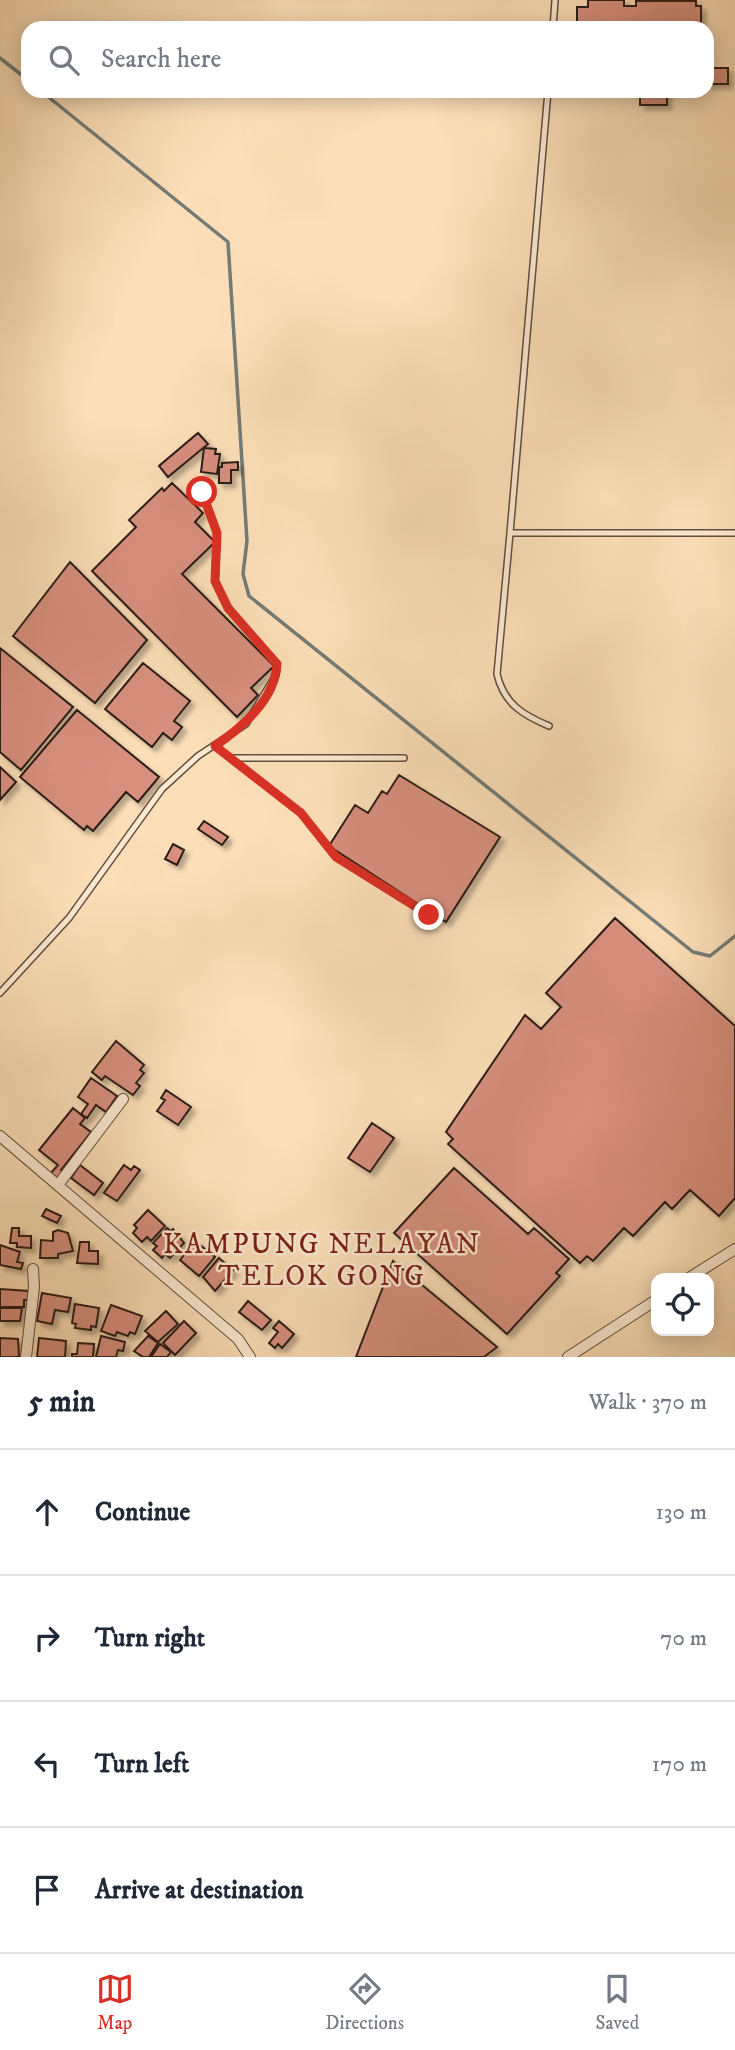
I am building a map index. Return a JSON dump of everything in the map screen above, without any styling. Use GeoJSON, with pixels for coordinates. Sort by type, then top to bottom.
{"type":"FeatureCollection","features":[{"type":"Feature","properties":{"kind":"street"},"geometry":{"type":"LineString","coordinates":[[58,1185],[123,1099]]}},
{"type":"Feature","properties":{"kind":"street"},"geometry":{"type":"LineString","coordinates":[[0,1136],[237,1339],[250,1357]]}},
{"type":"Feature","properties":{"kind":"street"},"geometry":{"type":"LineString","coordinates":[[698,1273],[735,1249]]}},
{"type":"Feature","properties":{"kind":"street"},"geometry":{"type":"LineString","coordinates":[[26,1357],[34,1287],[33,1269]]}},
{"type":"Feature","properties":{"kind":"street"},"geometry":{"type":"LineString","coordinates":[[568,1357],[651,1303]]}},
{"type":"Feature","properties":{"kind":"lane"},"geometry":{"type":"LineString","coordinates":[[554,21],[555,0]]}},
{"type":"Feature","properties":{"kind":"lane"},"geometry":{"type":"LineString","coordinates":[[547,98],[497,674],[503,692],[515,709],[549,726]]}},
{"type":"Feature","properties":{"kind":"lane"},"geometry":{"type":"LineString","coordinates":[[0,993],[69,918],[162,789],[198,755],[246,724],[276,675],[277,664],[228,608],[215,581],[217,533],[202,492]]}},
{"type":"Feature","properties":{"kind":"lane"},"geometry":{"type":"LineString","coordinates":[[510,533],[735,533]]}},
{"type":"Feature","properties":{"kind":"lane"},"geometry":{"type":"LineString","coordinates":[[215,746],[301,813],[336,857],[429,915]]}},
{"type":"Feature","properties":{"kind":"lane"},"geometry":{"type":"LineString","coordinates":[[232,758],[404,758]]}},
{"type":"Feature","properties":{"kind":"building"},"geometry":{"type":"Polygon","coordinates":[[[588,0],[624,0],[624,6],[636,6],[636,1],[696,1],[696,6],[701,6],[701,21],[577,21],[577,7],[588,7],[588,0]]]}},
{"type":"Feature","properties":{"kind":"building"},"geometry":{"type":"Polygon","coordinates":[[[714,68],[728,68],[728,84],[714,84],[714,68]]]}},
{"type":"Feature","properties":{"kind":"building"},"geometry":{"type":"Polygon","coordinates":[[[640,98],[667,98],[667,105],[640,105],[640,98]]]}},
{"type":"Feature","properties":{"kind":"building"},"geometry":{"type":"Polygon","coordinates":[[[198,433],[208,444],[168,477],[159,466],[198,433]]]}},
{"type":"Feature","properties":{"kind":"building"},"geometry":{"type":"Polygon","coordinates":[[[204,448],[216,449],[215,454],[220,454],[217,474],[201,472],[204,448]]]}},
{"type":"Feature","properties":{"kind":"building"},"geometry":{"type":"Polygon","coordinates":[[[238,462],[238,470],[231,470],[231,483],[219,483],[219,467],[222,467],[222,463],[238,462]]]}},
{"type":"Feature","properties":{"kind":"building"},"geometry":{"type":"Polygon","coordinates":[[[172,483],[203,513],[195,522],[215,542],[182,574],[274,666],[251,688],[258,695],[237,717],[92,571],[136,527],[129,520],[162,488],[164,491],[172,483]]]}},
{"type":"Feature","properties":{"kind":"building"},"geometry":{"type":"Polygon","coordinates":[[[70,562],[147,640],[95,703],[13,636],[70,562]]]}},
{"type":"Feature","properties":{"kind":"building"},"geometry":{"type":"Polygon","coordinates":[[[0,648],[73,707],[21,770],[0,752],[0,648]]]}},
{"type":"Feature","properties":{"kind":"building"},"geometry":{"type":"Polygon","coordinates":[[[143,663],[190,701],[174,721],[182,727],[172,740],[163,733],[152,747],[105,709],[143,663]]]}},
{"type":"Feature","properties":{"kind":"building"},"geometry":{"type":"Polygon","coordinates":[[[77,710],[159,777],[138,802],[126,792],[93,831],[87,826],[84,830],[20,777],[77,710]]]}},
{"type":"Feature","properties":{"kind":"building"},"geometry":{"type":"Polygon","coordinates":[[[0,767],[16,782],[0,800],[0,767]]]}},
{"type":"Feature","properties":{"kind":"building"},"geometry":{"type":"Polygon","coordinates":[[[399,775],[500,837],[446,922],[329,846],[355,805],[368,813],[382,791],[387,794],[399,775]]]}},
{"type":"Feature","properties":{"kind":"building"},"geometry":{"type":"Polygon","coordinates":[[[204,821],[228,837],[222,845],[198,829],[204,821]]]}},
{"type":"Feature","properties":{"kind":"building"},"geometry":{"type":"Polygon","coordinates":[[[173,844],[184,850],[177,865],[165,859],[173,844]]]}},
{"type":"Feature","properties":{"kind":"building"},"geometry":{"type":"Polygon","coordinates":[[[615,918],[735,1026],[735,1198],[719,1216],[690,1190],[672,1209],[665,1202],[633,1236],[624,1228],[593,1261],[587,1256],[580,1263],[448,1144],[453,1139],[446,1132],[525,1015],[541,1029],[561,1007],[546,993],[615,918]]]}},
{"type":"Feature","properties":{"kind":"building"},"geometry":{"type":"Polygon","coordinates":[[[116,1041],[144,1065],[140,1070],[144,1073],[136,1083],[140,1086],[133,1095],[105,1076],[102,1080],[92,1072],[116,1041]]]}},
{"type":"Feature","properties":{"kind":"building"},"geometry":{"type":"Polygon","coordinates":[[[91,1078],[117,1096],[106,1112],[96,1105],[87,1118],[81,1114],[88,1104],[78,1097],[91,1078]]]}},
{"type":"Feature","properties":{"kind":"building"},"geometry":{"type":"Polygon","coordinates":[[[166,1090],[191,1107],[178,1125],[157,1111],[165,1100],[161,1098],[166,1090]]]}},
{"type":"Feature","properties":{"kind":"building"},"geometry":{"type":"Polygon","coordinates":[[[73,1108],[85,1118],[80,1124],[91,1132],[61,1170],[64,1172],[57,1181],[49,1175],[58,1165],[39,1150],[73,1108]]]}},
{"type":"Feature","properties":{"kind":"building"},"geometry":{"type":"Polygon","coordinates":[[[372,1123],[394,1138],[370,1172],[348,1158],[372,1123]]]}},
{"type":"Feature","properties":{"kind":"building"},"geometry":{"type":"Polygon","coordinates":[[[80,1165],[103,1183],[94,1195],[71,1178],[80,1165]]]}},
{"type":"Feature","properties":{"kind":"building"},"geometry":{"type":"Polygon","coordinates":[[[124,1165],[131,1170],[134,1166],[140,1170],[117,1201],[104,1193],[124,1165]]]}},
{"type":"Feature","properties":{"kind":"building"},"geometry":{"type":"Polygon","coordinates":[[[454,1168],[528,1234],[534,1228],[569,1259],[556,1273],[560,1276],[507,1334],[394,1233],[454,1168]]]}},
{"type":"Feature","properties":{"kind":"building"},"geometry":{"type":"Polygon","coordinates":[[[46,1209],[61,1216],[57,1223],[42,1216],[46,1209]]]}},
{"type":"Feature","properties":{"kind":"building"},"geometry":{"type":"Polygon","coordinates":[[[148,1210],[165,1226],[151,1241],[147,1237],[142,1242],[133,1233],[137,1228],[134,1225],[148,1210]]]}},
{"type":"Feature","properties":{"kind":"building"},"geometry":{"type":"Polygon","coordinates":[[[12,1228],[19,1228],[19,1236],[31,1236],[31,1248],[17,1247],[17,1243],[10,1243],[12,1228]]]}},
{"type":"Feature","properties":{"kind":"building"},"geometry":{"type":"Polygon","coordinates":[[[167,1228],[171,1231],[173,1229],[184,1243],[170,1258],[165,1254],[162,1258],[153,1250],[157,1246],[153,1243],[167,1228]]]}},
{"type":"Feature","properties":{"kind":"building"},"geometry":{"type":"Polygon","coordinates":[[[58,1230],[68,1233],[73,1251],[58,1254],[58,1258],[40,1258],[41,1240],[53,1241],[53,1232],[58,1230]]]}},
{"type":"Feature","properties":{"kind":"building"},"geometry":{"type":"Polygon","coordinates":[[[195,1241],[215,1257],[199,1276],[180,1260],[195,1241]]]}},
{"type":"Feature","properties":{"kind":"building"},"geometry":{"type":"Polygon","coordinates":[[[80,1242],[89,1242],[89,1251],[98,1251],[98,1264],[77,1263],[80,1242]]]}},
{"type":"Feature","properties":{"kind":"building"},"geometry":{"type":"Polygon","coordinates":[[[0,1245],[20,1252],[17,1262],[23,1263],[21,1269],[0,1265],[0,1245]]]}},
{"type":"Feature","properties":{"kind":"building"},"geometry":{"type":"Polygon","coordinates":[[[219,1258],[233,1270],[215,1291],[203,1277],[219,1258]]]}},
{"type":"Feature","properties":{"kind":"building"},"geometry":{"type":"Polygon","coordinates":[[[393,1261],[497,1347],[484,1357],[356,1357],[393,1261]]]}},
{"type":"Feature","properties":{"kind":"building"},"geometry":{"type":"Polygon","coordinates":[[[0,1289],[29,1291],[29,1300],[24,1300],[24,1307],[0,1307],[0,1289]]]}},
{"type":"Feature","properties":{"kind":"building"},"geometry":{"type":"Polygon","coordinates":[[[42,1293],[71,1298],[68,1312],[55,1310],[52,1324],[37,1321],[42,1293]]]}},
{"type":"Feature","properties":{"kind":"building"},"geometry":{"type":"Polygon","coordinates":[[[248,1301],[271,1320],[262,1330],[239,1312],[248,1301]]]}},
{"type":"Feature","properties":{"kind":"building"},"geometry":{"type":"Polygon","coordinates":[[[75,1304],[99,1308],[96,1327],[91,1326],[91,1330],[75,1328],[76,1324],[72,1323],[75,1304]]]}},
{"type":"Feature","properties":{"kind":"building"},"geometry":{"type":"Polygon","coordinates":[[[111,1305],[142,1316],[135,1334],[130,1332],[128,1336],[117,1332],[115,1336],[101,1331],[111,1305]]]}},
{"type":"Feature","properties":{"kind":"building"},"geometry":{"type":"Polygon","coordinates":[[[0,1308],[22,1308],[20,1321],[0,1321],[0,1308]]]}},
{"type":"Feature","properties":{"kind":"building"},"geometry":{"type":"Polygon","coordinates":[[[166,1311],[178,1324],[158,1342],[145,1331],[166,1311]]]}},
{"type":"Feature","properties":{"kind":"building"},"geometry":{"type":"Polygon","coordinates":[[[184,1321],[196,1333],[175,1355],[163,1343],[184,1321]]]}},
{"type":"Feature","properties":{"kind":"building"},"geometry":{"type":"Polygon","coordinates":[[[279,1321],[294,1334],[282,1348],[278,1344],[275,1348],[269,1343],[278,1332],[273,1328],[279,1321]]]}},
{"type":"Feature","properties":{"kind":"building"},"geometry":{"type":"Polygon","coordinates":[[[101,1336],[125,1342],[123,1351],[118,1350],[116,1357],[96,1357],[101,1336]]]}},
{"type":"Feature","properties":{"kind":"building"},"geometry":{"type":"Polygon","coordinates":[[[148,1336],[158,1343],[149,1357],[143,1357],[134,1351],[148,1336]]]}},
{"type":"Feature","properties":{"kind":"building"},"geometry":{"type":"Polygon","coordinates":[[[0,1338],[18,1339],[19,1357],[0,1357],[0,1338]]]}},
{"type":"Feature","properties":{"kind":"building"},"geometry":{"type":"Polygon","coordinates":[[[39,1338],[66,1341],[65,1357],[37,1357],[39,1338]]]}},
{"type":"Feature","properties":{"kind":"building"},"geometry":{"type":"Polygon","coordinates":[[[78,1343],[94,1344],[93,1357],[72,1357],[72,1354],[77,1354],[78,1343]]]}},
{"type":"Feature","properties":{"kind":"building"},"geometry":{"type":"Polygon","coordinates":[[[160,1344],[171,1352],[167,1357],[151,1357],[160,1344]]]}},
{"type":"Feature","properties":{"kind":"waterway"},"geometry":{"type":"LineString","coordinates":[[0,58],[21,74]]}},
{"type":"Feature","properties":{"kind":"waterway"},"geometry":{"type":"LineString","coordinates":[[50,98],[228,242],[247,541],[243,574],[249,596],[693,952],[710,956],[735,936]]}},
{"type":"Feature","properties":{"kind":"district","name":"KAMPUNG NELAYAN TELOK GONG"},"geometry":{"type":"Point","coordinates":[322,1259]}},
{"type":"Feature","properties":{"kind":"route"},"geometry":{"type":"LineString","coordinates":[[202,492],[217,533],[215,581],[228,608],[277,664],[276,675],[255,713],[246,724],[215,746],[301,813],[336,857],[429,915]]}}]}
